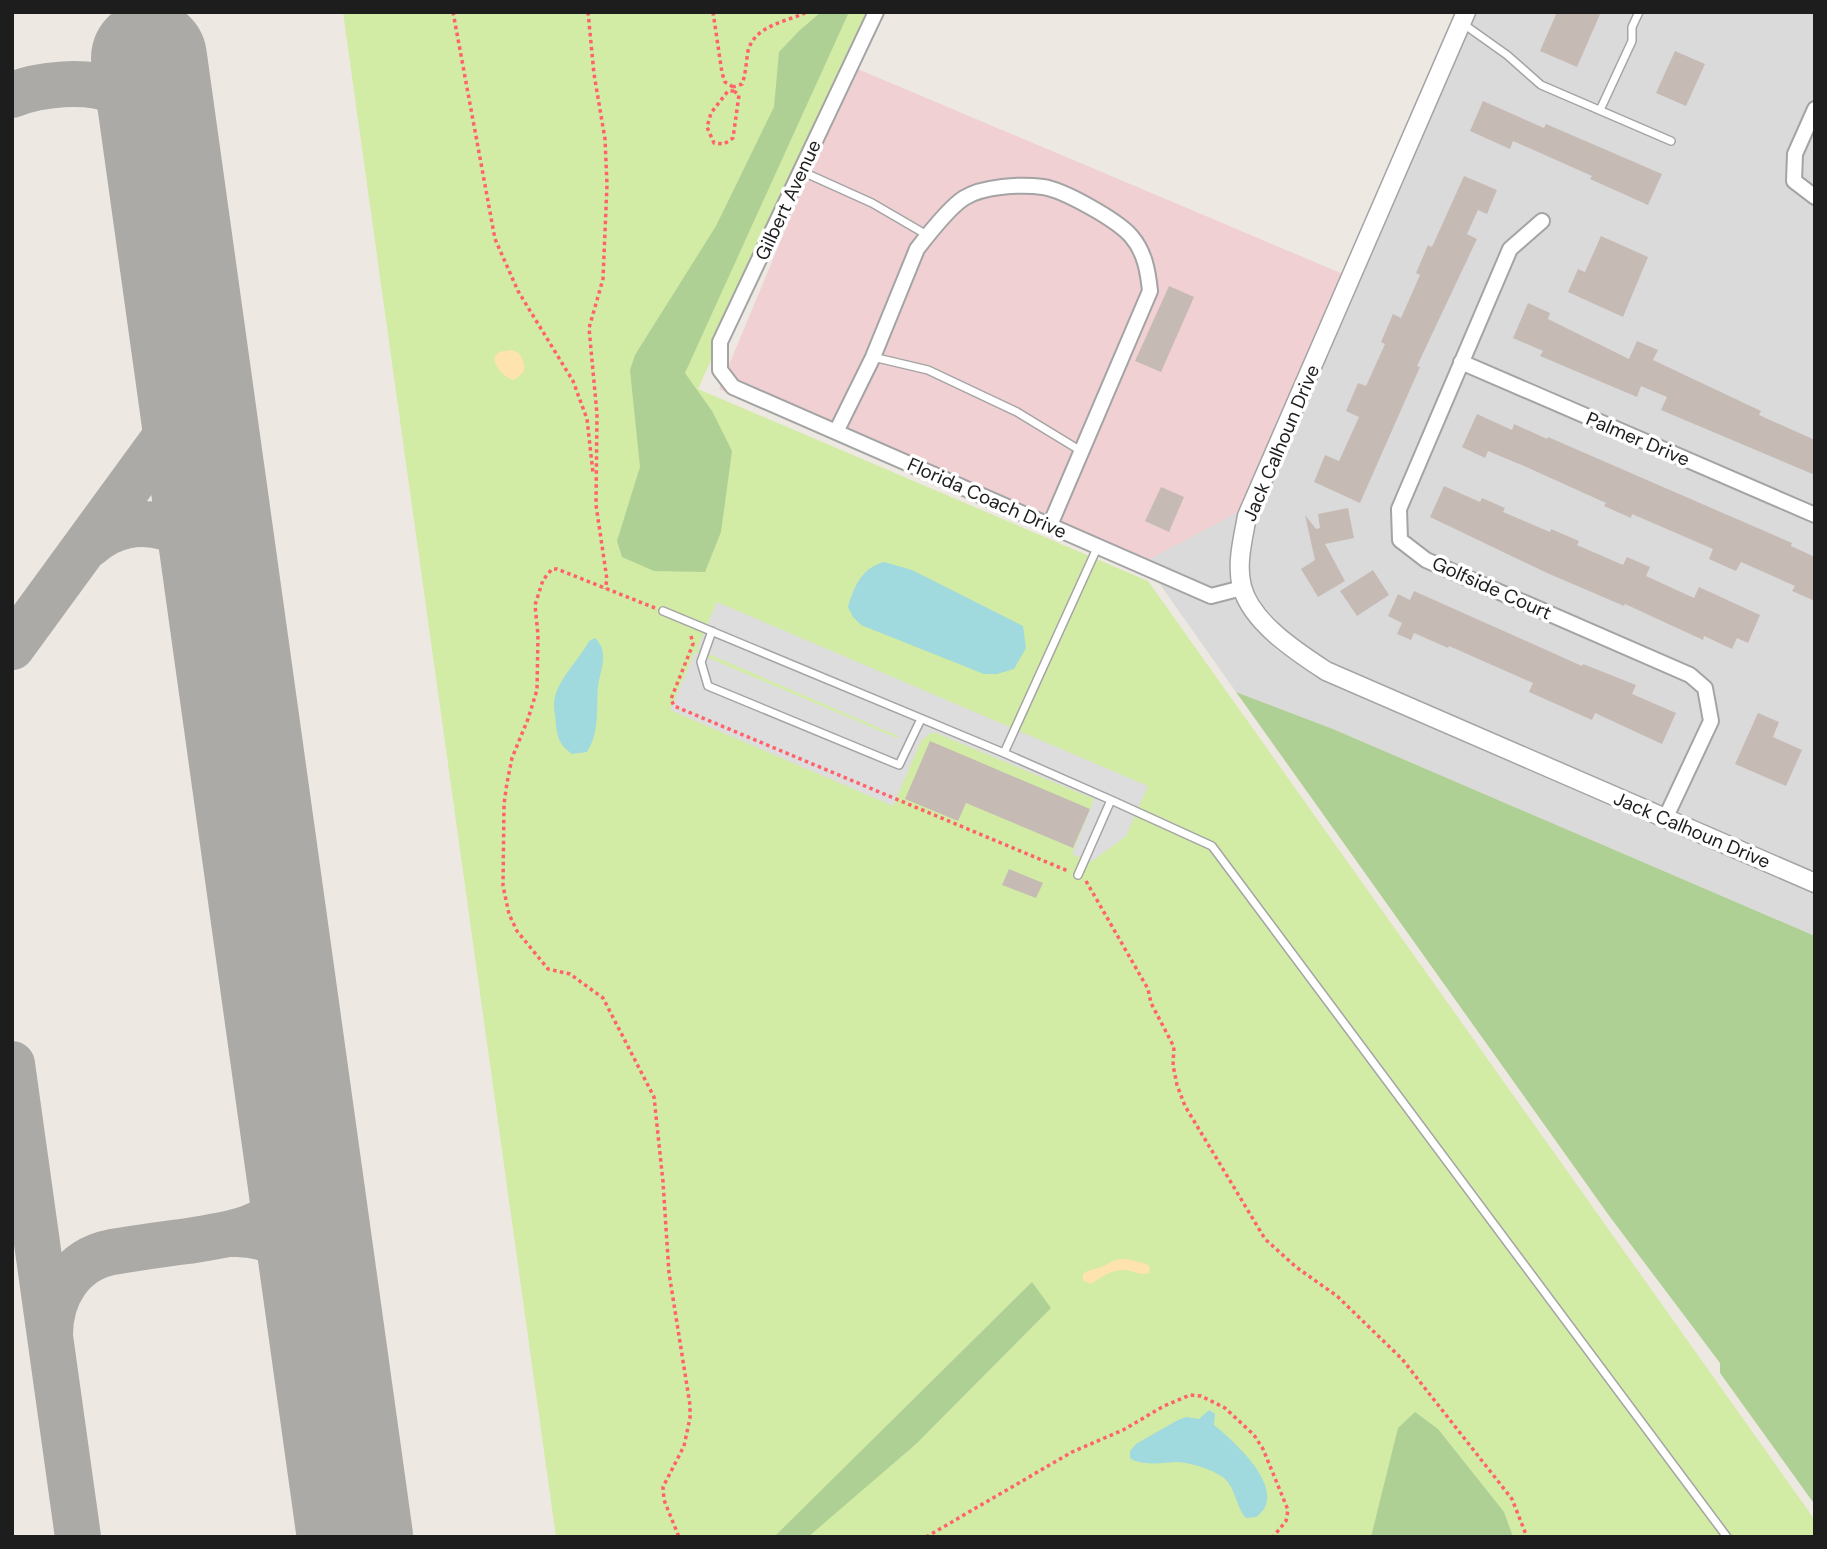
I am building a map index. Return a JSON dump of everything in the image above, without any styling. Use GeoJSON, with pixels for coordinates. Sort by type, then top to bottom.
{"type":"FeatureCollection","features":[{"type":"Feature","properties":{"kind":"street","name":"Gilbert Avenue"},"geometry":{"type":"LineString","coordinates":[[733,387],[720,370],[720,342],[876,12]]}},
{"type":"Feature","properties":{"kind":"street","name":"Jack Calhoun Drive"},"geometry":{"type":"LineString","coordinates":[[1464,18],[1247,516],[1240,555],[1242,588],[1256,611],[1284,643],[1326,671],[1815,883]]}},
{"type":"Feature","properties":{"kind":"street"},"geometry":{"type":"LineString","coordinates":[[1815,109],[1795,154],[1794,181],[1815,197]]}},
{"type":"Feature","properties":{"kind":"street"},"geometry":{"type":"LineString","coordinates":[[836,432],[873,357],[917,249],[928,235],[964,198],[998,187],[1045,187],[1100,212],[1131,236],[1147,264],[1150,291],[1050,525]]}},
{"type":"Feature","properties":{"kind":"street","name":"Golfside Court"},"geometry":{"type":"LineString","coordinates":[[1542,221],[1510,249],[1399,509],[1400,540],[1426,560],[1690,675],[1704,688],[1711,720],[1665,819]]}},
{"type":"Feature","properties":{"kind":"street","name":"Palmer Drive"},"geometry":{"type":"LineString","coordinates":[[1461,362],[1815,515]]}},
{"type":"Feature","properties":{"kind":"street","name":"Florida Coach Drive"},"geometry":{"type":"LineString","coordinates":[[733,387],[1210,596],[1242,588]]}},
{"type":"Feature","properties":{"kind":"lane"},"geometry":{"type":"LineString","coordinates":[[1600,110],[1632,41],[1632,26],[1639,12]]}},
{"type":"Feature","properties":{"kind":"lane"},"geometry":{"type":"LineString","coordinates":[[1464,18],[1541,85],[1671,141]]}},
{"type":"Feature","properties":{"kind":"lane"},"geometry":{"type":"LineString","coordinates":[[802,171],[872,203],[928,235]]}},
{"type":"Feature","properties":{"kind":"lane"},"geometry":{"type":"LineString","coordinates":[[873,357],[928,370],[1017,412],[1081,452]]}},
{"type":"Feature","properties":{"kind":"lane"},"geometry":{"type":"LineString","coordinates":[[1004,754],[1098,546]]}},
{"type":"Feature","properties":{"kind":"lane"},"geometry":{"type":"LineString","coordinates":[[663,611],[1004,754],[1212,846],[1727,1537]]}},
{"type":"Feature","properties":{"kind":"lane"},"geometry":{"type":"LineString","coordinates":[[712,631],[701,662],[708,685],[721,691],[899,765],[921,719]]}},
{"type":"Feature","properties":{"kind":"lane"},"geometry":{"type":"LineString","coordinates":[[1082,877],[1111,800]]}},
{"type":"Feature","properties":{"kind":"path"},"geometry":{"type":"LineString","coordinates":[[453,12],[495,239],[518,291],[573,381],[587,419],[607,580],[605,589]]}},
{"type":"Feature","properties":{"kind":"path"},"geometry":{"type":"LineString","coordinates":[[589,12],[594,74],[605,139],[607,185],[603,279],[589,328],[597,414],[595,491]]}},
{"type":"Feature","properties":{"kind":"path"},"geometry":{"type":"LineString","coordinates":[[713,12],[722,73],[725,82],[733,89],[739,95],[733,138],[724,144],[714,143],[707,127],[710,113],[728,91],[733,89],[742,84],[750,45],[761,31],[807,12]]}},
{"type":"Feature","properties":{"kind":"path"},"geometry":{"type":"LineString","coordinates":[[543,580],[535,605],[538,635],[537,690],[512,758],[504,804],[503,886],[509,914],[517,931],[548,969],[570,974],[603,998],[654,1097],[669,1273],[690,1405],[684,1446],[663,1487],[664,1500],[679,1537]]}},
{"type":"Feature","properties":{"kind":"path"},"geometry":{"type":"LineString","coordinates":[[1082,877],[1148,989],[1151,1003],[1174,1047],[1173,1065],[1185,1106],[1265,1239],[1296,1267],[1337,1296],[1402,1359],[1512,1499],[1527,1537]]}},
{"type":"Feature","properties":{"kind":"path"},"geometry":{"type":"LineString","coordinates":[[926,1537],[1072,1452],[1123,1430],[1164,1406],[1190,1395],[1201,1396],[1225,1408],[1254,1435],[1263,1449],[1289,1510],[1286,1521],[1273,1537]]}},
{"type":"Feature","properties":{"kind":"shaded area"},"geometry":{"type":"Polygon","coordinates":[[[1477,12],[1815,12],[1815,872],[1331,662],[1290,635],[1263,605],[1251,584],[1249,555],[1256,518],[1477,12]]]}},
{"type":"Feature","properties":{"kind":"shaded area"},"geometry":{"type":"Polygon","coordinates":[[[853,67],[1343,274],[1240,511],[1135,567],[719,389],[853,67]]]}},
{"type":"Feature","properties":{"kind":"shaded area"},"geometry":{"type":"Polygon","coordinates":[[[1240,511],[1231,554],[1233,589],[1249,618],[1277,650],[1321,680],[1815,894],[1815,936],[1333,729],[1236,692],[1154,576],[1135,567],[1240,511]]]}},
{"type":"Feature","properties":{"kind":"shaded area"},"geometry":{"type":"Polygon","coordinates":[[[717,602],[1148,786],[1126,836],[1091,862],[1072,854],[1094,799],[936,733],[931,733],[921,741],[893,806],[670,710],[695,652],[897,738],[898,736],[697,649],[717,602]]]}},
{"type":"Feature","properties":{"kind":"green space"},"geometry":{"type":"Polygon","coordinates":[[[343,12],[867,12],[698,389],[1148,581],[1815,1520],[1815,1537],[556,1537],[343,12]]]}},
{"type":"Feature","properties":{"kind":"green space"},"geometry":{"type":"Polygon","coordinates":[[[821,12],[849,12],[685,373],[712,411],[732,451],[721,532],[705,572],[654,571],[622,557],[617,541],[640,467],[630,370],[635,355],[716,226],[774,107],[779,52],[821,12]]]}},
{"type":"Feature","properties":{"kind":"green space"},"geometry":{"type":"Polygon","coordinates":[[[1236,692],[1333,729],[1815,936],[1815,1505],[1720,1373],[1720,1363],[1610,1217],[1236,692]]]}},
{"type":"Feature","properties":{"kind":"green space"},"geometry":{"type":"Polygon","coordinates":[[[1032,1282],[1051,1308],[916,1444],[808,1537],[774,1537],[1032,1282]]]}},
{"type":"Feature","properties":{"kind":"green space"},"geometry":{"type":"Polygon","coordinates":[[[1415,1412],[1438,1429],[1504,1512],[1513,1537],[1371,1537],[1398,1428],[1415,1412]]]}},
{"type":"Feature","properties":{"kind":"sand"},"geometry":{"type":"Polygon","coordinates":[[[512,350],[521,356],[524,366],[523,373],[514,380],[501,372],[494,358],[499,352],[512,350]]]}},
{"type":"Feature","properties":{"kind":"sand"},"geometry":{"type":"Polygon","coordinates":[[[1127,1259],[1147,1264],[1149,1273],[1120,1270],[1091,1284],[1083,1280],[1083,1274],[1087,1271],[1127,1259]]]}},
{"type":"Feature","properties":{"kind":"water"},"geometry":{"type":"Polygon","coordinates":[[[884,562],[912,570],[1023,626],[1026,648],[1014,669],[997,674],[984,674],[861,625],[848,607],[850,599],[865,573],[884,562]]]}},
{"type":"Feature","properties":{"kind":"water"},"geometry":{"type":"Polygon","coordinates":[[[595,638],[600,643],[603,655],[596,729],[587,752],[572,754],[558,735],[555,696],[558,687],[589,641],[595,638]]]}},
{"type":"Feature","properties":{"kind":"water"},"geometry":{"type":"Polygon","coordinates":[[[1209,1410],[1215,1414],[1214,1425],[1246,1455],[1264,1481],[1267,1494],[1265,1507],[1256,1517],[1246,1518],[1230,1485],[1212,1471],[1179,1462],[1147,1463],[1130,1458],[1130,1451],[1136,1444],[1178,1420],[1186,1417],[1199,1419],[1209,1410]]]}},
{"type":"Feature","properties":{"kind":"building"},"geometry":{"type":"Polygon","coordinates":[[[1557,12],[1601,12],[1577,67],[1540,51],[1557,12]]]}},
{"type":"Feature","properties":{"kind":"building"},"geometry":{"type":"Polygon","coordinates":[[[1675,51],[1705,64],[1686,106],[1656,93],[1675,51]]]}},
{"type":"Feature","properties":{"kind":"building"},"geometry":{"type":"Polygon","coordinates":[[[1483,101],[1544,128],[1546,124],[1662,174],[1648,205],[1590,179],[1592,176],[1513,141],[1510,149],[1470,131],[1483,101]]]}},
{"type":"Feature","properties":{"kind":"building"},"geometry":{"type":"Polygon","coordinates":[[[1464,176],[1497,190],[1487,214],[1478,210],[1467,234],[1477,239],[1417,366],[1420,367],[1360,503],[1314,482],[1325,455],[1339,461],[1359,417],[1346,411],[1358,383],[1366,386],[1385,344],[1381,342],[1393,314],[1401,318],[1420,275],[1416,273],[1428,245],[1432,247],[1464,176]]]}},
{"type":"Feature","properties":{"kind":"building"},"geometry":{"type":"Polygon","coordinates":[[[1601,236],[1648,257],[1623,317],[1568,292],[1578,269],[1585,272],[1601,236]]]}},
{"type":"Feature","properties":{"kind":"building"},"geometry":{"type":"Polygon","coordinates":[[[1169,286],[1194,297],[1161,372],[1135,361],[1169,286]]]}},
{"type":"Feature","properties":{"kind":"building"},"geometry":{"type":"Polygon","coordinates":[[[1528,303],[1550,313],[1548,319],[1629,359],[1637,341],[1658,350],[1653,360],[1761,411],[1759,415],[1815,440],[1815,475],[1661,410],[1667,397],[1641,386],[1637,397],[1540,356],[1543,351],[1513,338],[1528,303]]]}},
{"type":"Feature","properties":{"kind":"building"},"geometry":{"type":"Polygon","coordinates":[[[1477,414],[1512,430],[1514,424],[1547,439],[1548,437],[1792,543],[1791,546],[1815,557],[1815,601],[1792,591],[1795,586],[1741,562],[1736,571],[1709,559],[1713,549],[1632,514],[1631,518],[1604,506],[1606,503],[1524,466],[1488,451],[1485,458],[1462,447],[1477,414]]]}},
{"type":"Feature","properties":{"kind":"building"},"geometry":{"type":"Polygon","coordinates":[[[1444,486],[1480,502],[1482,498],[1505,508],[1503,512],[1579,541],[1577,545],[1623,565],[1627,557],[1650,567],[1646,576],[1694,598],[1699,587],[1760,615],[1748,643],[1737,638],[1732,649],[1704,636],[1703,640],[1625,604],[1624,606],[1547,573],[1430,517],[1444,486]]]}},
{"type":"Feature","properties":{"kind":"building"},"geometry":{"type":"Polygon","coordinates":[[[1161,487],[1184,497],[1169,532],[1145,521],[1161,487]]]}},
{"type":"Feature","properties":{"kind":"building"},"geometry":{"type":"Polygon","coordinates":[[[1348,508],[1354,538],[1325,544],[1345,581],[1318,597],[1301,569],[1315,560],[1305,515],[1316,529],[1320,528],[1318,514],[1348,508]]]}},
{"type":"Feature","properties":{"kind":"building"},"geometry":{"type":"Polygon","coordinates":[[[1373,570],[1389,595],[1357,616],[1340,591],[1373,570]]]}},
{"type":"Feature","properties":{"kind":"building"},"geometry":{"type":"Polygon","coordinates":[[[1414,591],[1582,666],[1583,664],[1636,685],[1632,694],[1676,713],[1662,744],[1595,713],[1592,720],[1529,692],[1533,683],[1449,646],[1448,648],[1414,633],[1411,640],[1397,634],[1402,623],[1388,616],[1398,594],[1410,600],[1414,591]]]}},
{"type":"Feature","properties":{"kind":"building"},"geometry":{"type":"Polygon","coordinates":[[[1758,713],[1779,722],[1773,737],[1802,750],[1786,786],[1735,764],[1758,713]]]}},
{"type":"Feature","properties":{"kind":"building"},"geometry":{"type":"Polygon","coordinates":[[[930,741],[1090,809],[1073,848],[966,803],[958,821],[905,799],[930,741]]]}},
{"type":"Feature","properties":{"kind":"building"},"geometry":{"type":"Polygon","coordinates":[[[1009,869],[1043,883],[1036,898],[1002,885],[1009,869]]]}},
{"type":"Feature","properties":{"kind":"taxiway"},"geometry":{"type":"LineString","coordinates":[[12,95],[63,84],[90,85],[114,91]]}},
{"type":"Feature","properties":{"kind":"taxiway"},"geometry":{"type":"LineString","coordinates":[[12,647],[182,414],[190,386],[177,283]]}},
{"type":"Feature","properties":{"kind":"taxiway"},"geometry":{"type":"LineString","coordinates":[[89,545],[107,533],[126,526],[146,524],[166,528],[184,536],[200,549],[212,565],[219,586],[241,744]]}},
{"type":"Feature","properties":{"kind":"taxiway"},"geometry":{"type":"LineString","coordinates":[[50,1335],[59,1294],[74,1271],[85,1263],[112,1252],[209,1238],[248,1229],[278,1211],[288,1197],[295,1178],[297,1154],[276,991]]}},
{"type":"Feature","properties":{"kind":"taxiway"},"geometry":{"type":"LineString","coordinates":[[12,1064],[78,1537]]}},
{"type":"Feature","properties":{"kind":"taxiway"},"geometry":{"type":"LineString","coordinates":[[234,1234],[263,1238],[288,1250],[299,1259],[314,1283],[340,1456]]}},
{"type":"Feature","properties":{"kind":"runway"},"geometry":{"type":"LineString","coordinates":[[149,58],[355,1537]]}}]}
